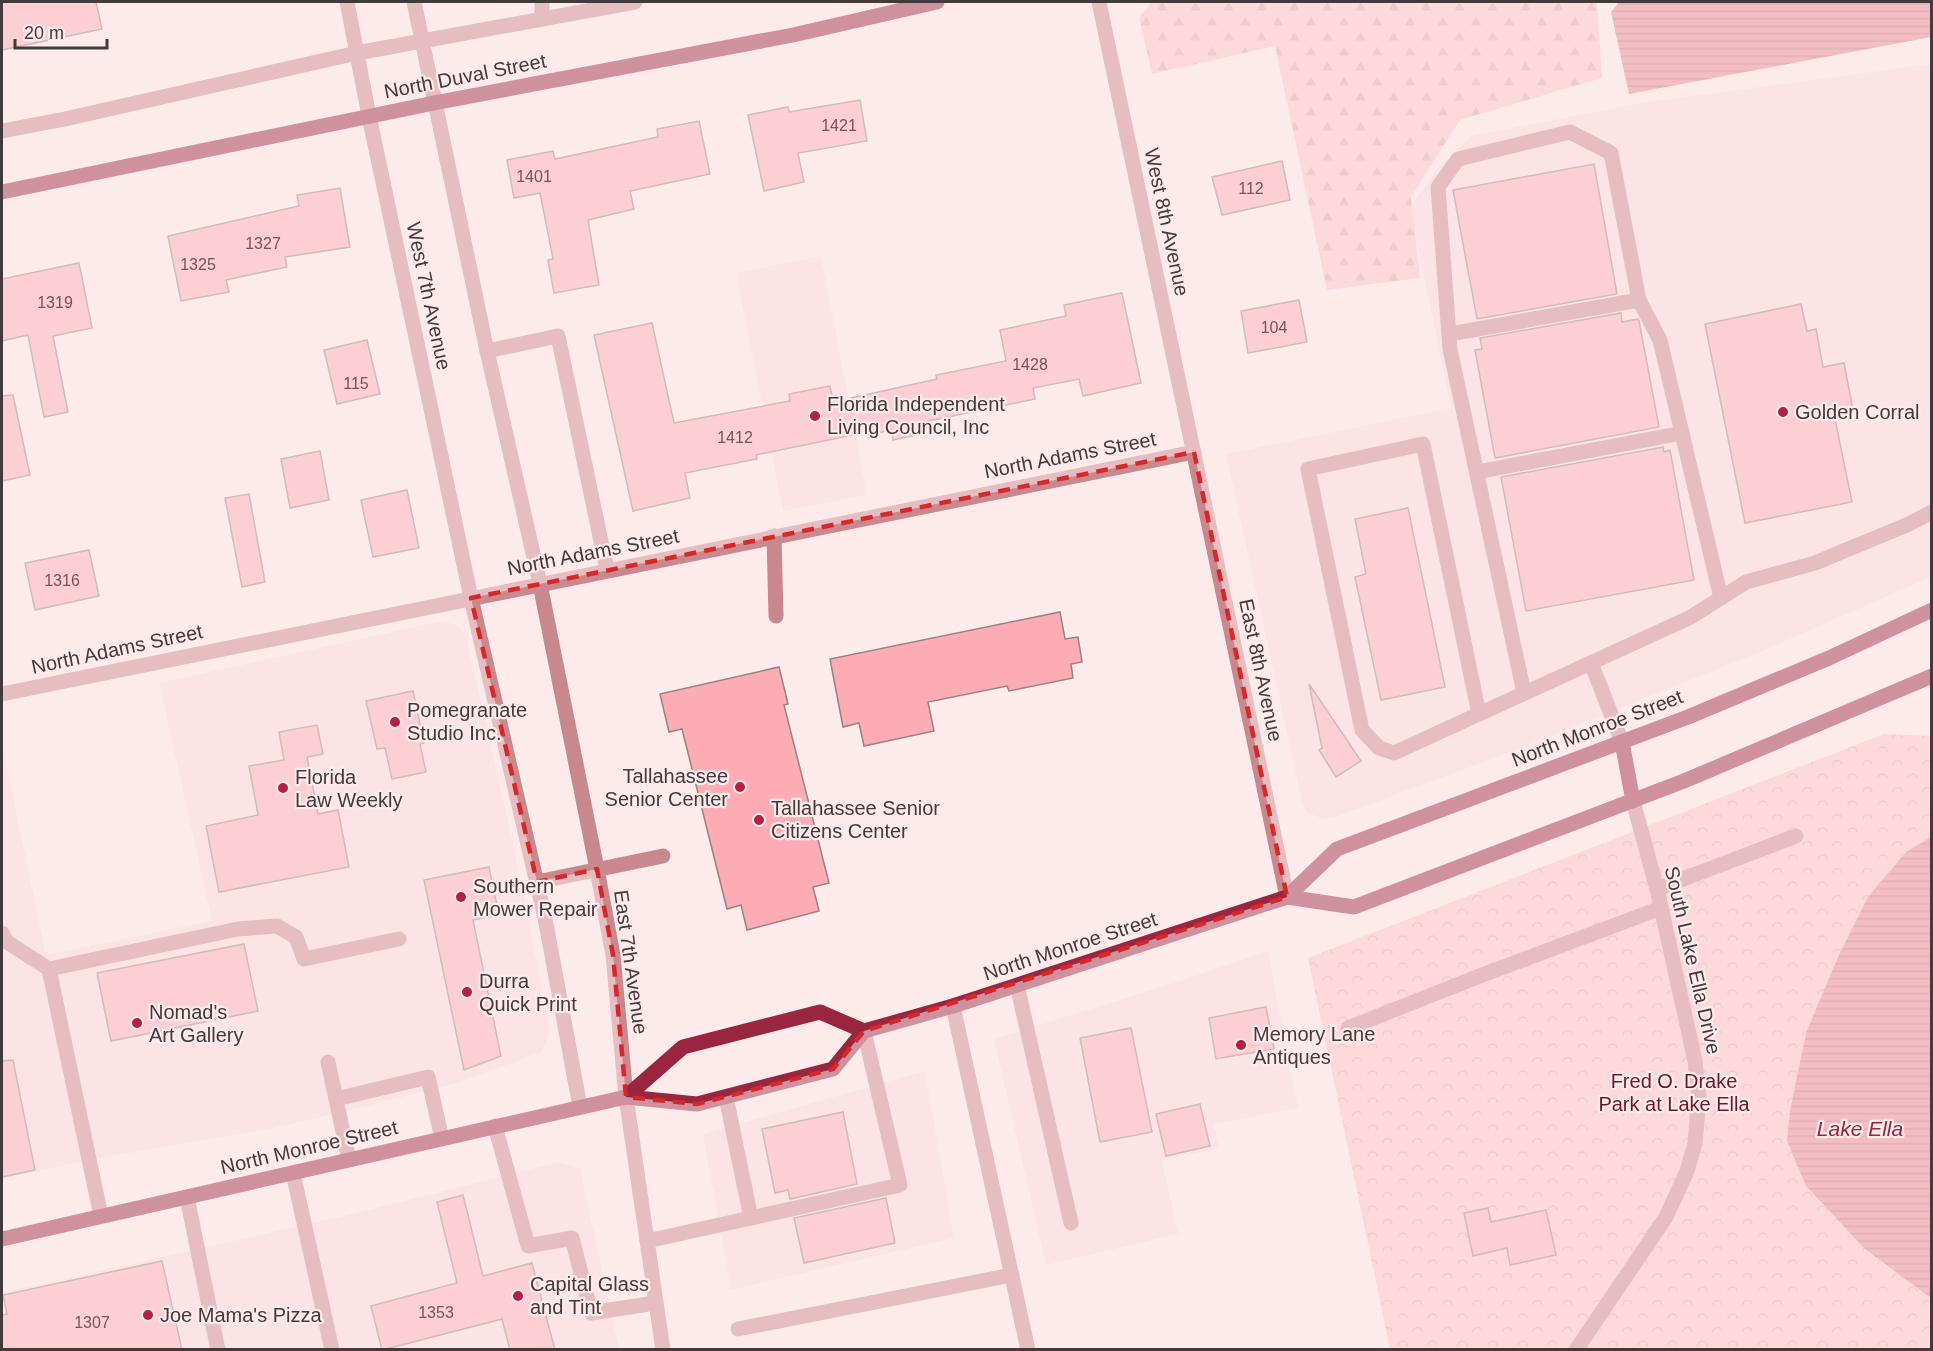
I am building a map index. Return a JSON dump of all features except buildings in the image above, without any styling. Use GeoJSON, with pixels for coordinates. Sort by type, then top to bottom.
{"type":"FeatureCollection","features":[{"type":"Feature","properties":{"kind":"main road","name":"North Duval Street"},"geometry":{"type":"LineString","coordinates":[[2,192],[434,103],[793,34],[937,2]]}},
{"type":"Feature","properties":{"kind":"main road","name":"North Monroe Street"},"geometry":{"type":"LineString","coordinates":[[2,1239],[626,1097],[697,1104],[833,1069],[864,1031],[953,1006],[1287,897],[1337,849],[1622,742],[1829,658],[1932,610]]}},
{"type":"Feature","properties":{"kind":"main road","name":"North Monroe Street"},"geometry":{"type":"LineString","coordinates":[[1287,897],[1354,907],[1634,801],[1932,676]]}},
{"type":"Feature","properties":{"kind":"main road"},"geometry":{"type":"LineString","coordinates":[[1622,742],[1634,801]]}},
{"type":"Feature","properties":{"kind":"main road","name":"North Monroe Street"},"geometry":{"type":"LineString","coordinates":[[626,1097],[683,1047],[820,1011],[864,1031]]}},
{"type":"Feature","properties":{"kind":"street","name":"West 7th Avenue"},"geometry":{"type":"LineString","coordinates":[[347,2],[471,598]]}},
{"type":"Feature","properties":{"kind":"street"},"geometry":{"type":"LineString","coordinates":[[414,2],[487,351],[540,584]]}},
{"type":"Feature","properties":{"kind":"street"},"geometry":{"type":"LineString","coordinates":[[542,2],[542,18]]}},
{"type":"Feature","properties":{"kind":"street"},"geometry":{"type":"LineString","coordinates":[[2,130],[65,119],[357,53],[635,2]]}},
{"type":"Feature","properties":{"kind":"street","name":"West 8th Avenue"},"geometry":{"type":"LineString","coordinates":[[1099,2],[1194,452]]}},
{"type":"Feature","properties":{"kind":"street"},"geometry":{"type":"LineString","coordinates":[[1524,693],[1450,349],[1438,187],[1458,159],[1570,132],[1611,153],[1639,300],[1660,340],[1720,598]]}},
{"type":"Feature","properties":{"kind":"street"},"geometry":{"type":"LineString","coordinates":[[1450,334],[1639,300]]}},
{"type":"Feature","properties":{"kind":"street"},"geometry":{"type":"LineString","coordinates":[[487,351],[558,336],[607,570]]}},
{"type":"Feature","properties":{"kind":"street"},"geometry":{"type":"LineString","coordinates":[[1477,472],[1682,433]]}},
{"type":"Feature","properties":{"kind":"street"},"geometry":{"type":"LineString","coordinates":[[1479,714],[1423,444],[1308,469],[1362,730],[1379,748],[1394,753],[1691,617],[1746,582],[1815,562],[1909,524],[1932,512]]}},
{"type":"Feature","properties":{"kind":"street","name":"North Adams Street"},"geometry":{"type":"LineString","coordinates":[[2,694],[1194,452]]}},
{"type":"Feature","properties":{"kind":"street","name":"East 8th Avenue"},"geometry":{"type":"LineString","coordinates":[[1194,452],[1287,897]]}},
{"type":"Feature","properties":{"kind":"street"},"geometry":{"type":"LineString","coordinates":[[774,536],[776,616]]}},
{"type":"Feature","properties":{"kind":"street","name":"East 7th Avenue"},"geometry":{"type":"LineString","coordinates":[[540,584],[613,955],[626,1097],[663,1350]]}},
{"type":"Feature","properties":{"kind":"street"},"geometry":{"type":"LineString","coordinates":[[471,598],[545,918],[580,1107]]}},
{"type":"Feature","properties":{"kind":"street"},"geometry":{"type":"LineString","coordinates":[[1591,663],[1622,742]]}},
{"type":"Feature","properties":{"kind":"street","name":"South Lake Ella Drive"},"geometry":{"type":"LineString","coordinates":[[1576,1350],[1666,1217],[1687,1171],[1695,1143],[1699,1097],[1695,1061],[1657,889],[1634,801]]}},
{"type":"Feature","properties":{"kind":"street"},"geometry":{"type":"LineString","coordinates":[[1657,889],[1796,836]]}},
{"type":"Feature","properties":{"kind":"street"},"geometry":{"type":"LineString","coordinates":[[537,882],[663,856]]}},
{"type":"Feature","properties":{"kind":"street"},"geometry":{"type":"LineString","coordinates":[[1348,1028],[1661,908]]}},
{"type":"Feature","properties":{"kind":"street"},"geometry":{"type":"LineString","coordinates":[[2,933],[7,942],[49,969],[238,929],[277,926],[296,937],[304,959],[399,939]]}},
{"type":"Feature","properties":{"kind":"street"},"geometry":{"type":"LineString","coordinates":[[49,969],[101,1216]]}},
{"type":"Feature","properties":{"kind":"street"},"geometry":{"type":"LineString","coordinates":[[1017,985],[1071,1223]]}},
{"type":"Feature","properties":{"kind":"street"},"geometry":{"type":"LineString","coordinates":[[953,1006],[1028,1350]]}},
{"type":"Feature","properties":{"kind":"street"},"geometry":{"type":"LineString","coordinates":[[647,1241],[900,1185],[864,1031]]}},
{"type":"Feature","properties":{"kind":"street"},"geometry":{"type":"LineString","coordinates":[[328,1062],[349,1160]]}},
{"type":"Feature","properties":{"kind":"street"},"geometry":{"type":"LineString","coordinates":[[336,1099],[428,1077],[442,1139]]}},
{"type":"Feature","properties":{"kind":"street"},"geometry":{"type":"LineString","coordinates":[[726,1097],[751,1218]]}},
{"type":"Feature","properties":{"kind":"street"},"geometry":{"type":"LineString","coordinates":[[495,1126],[528,1246],[572,1238],[591,1313],[655,1303]]}},
{"type":"Feature","properties":{"kind":"street"},"geometry":{"type":"LineString","coordinates":[[293,1173],[332,1350]]}},
{"type":"Feature","properties":{"kind":"street"},"geometry":{"type":"LineString","coordinates":[[187,1197],[218,1350]]}},
{"type":"Feature","properties":{"kind":"street"},"geometry":{"type":"LineString","coordinates":[[738,1329],[1012,1275]]}},
{"type":"Feature","properties":{"kind":"highlighted area"},"geometry":{"type":"Polygon","coordinates":[[[1194,452],[1287,897],[864,1031],[833,1069],[697,1104],[626,1097],[613,955],[597,869],[537,882],[471,598],[1194,452]]]}},
{"type":"Feature","properties":{"kind":"shaded area"},"geometry":{"type":"Polygon","coordinates":[[[1931,64],[1931,577],[1756,654],[1519,749],[1333,818],[1323,819],[1306,812],[1226,454],[1451,408],[1410,208],[1438,168],[1471,136],[1640,103],[1931,64]]]}},
{"type":"Feature","properties":{"kind":"shaded area"},"geometry":{"type":"Polygon","coordinates":[[[821,256],[867,495],[783,511],[736,273],[821,256]]]}},
{"type":"Feature","properties":{"kind":"shaded area"},"geometry":{"type":"Polygon","coordinates":[[[442,621],[457,625],[466,637],[516,857],[550,1030],[542,1052],[457,1083],[274,1128],[89,1160],[2,1179],[2,744],[46,955],[212,921],[159,683],[442,621]]]}},
{"type":"Feature","properties":{"kind":"shaded area"},"geometry":{"type":"Polygon","coordinates":[[[1268,951],[1298,1108],[1214,1124],[1220,1148],[1162,1160],[1178,1234],[1046,1265],[994,1039],[1268,951]]]}},
{"type":"Feature","properties":{"kind":"shaded area"},"geometry":{"type":"Polygon","coordinates":[[[925,1071],[954,1238],[731,1290],[703,1134],[925,1071]]]}},
{"type":"Feature","properties":{"kind":"shaded area"},"geometry":{"type":"Polygon","coordinates":[[[558,1162],[580,1168],[619,1349],[2,1350],[2,1293],[352,1214],[558,1162]]]}},
{"type":"Feature","properties":{"kind":"green space"},"geometry":{"type":"Polygon","coordinates":[[[1152,2],[1597,2],[1602,78],[1460,120],[1411,197],[1420,278],[1327,290],[1275,46],[1152,74],[1139,17],[1152,2]]]}},
{"type":"Feature","properties":{"kind":"green space","name":"Fred O. Drake Park at Lake Ella"},"geometry":{"type":"Polygon","coordinates":[[[1884,734],[1931,736],[1931,1349],[1390,1349],[1308,958],[1884,734]]]}},
{"type":"Feature","properties":{"kind":"water"},"geometry":{"type":"Polygon","coordinates":[[[1619,2],[1931,2],[1931,37],[1629,94],[1611,12],[1619,2]]]}},
{"type":"Feature","properties":{"kind":"water","name":"Lake Ella"},"geometry":{"type":"Polygon","coordinates":[[[1931,837],[1931,1298],[1865,1249],[1806,1186],[1787,1141],[1790,1111],[1806,1033],[1838,957],[1868,897],[1906,852],[1931,837]]]}},
{"type":"Feature","properties":{"kind":"place","name":"Golden Corral"},"geometry":{"type":"Point","coordinates":[1783,412]}},
{"type":"Feature","properties":{"kind":"place","name":"Florida Independent Living Council, Inc"},"geometry":{"type":"Point","coordinates":[815,416]}},
{"type":"Feature","properties":{"kind":"place","name":"Pomegranate Studio Inc."},"geometry":{"type":"Point","coordinates":[395,722]}},
{"type":"Feature","properties":{"kind":"place","name":"Tallahassee Senior Center"},"geometry":{"type":"Point","coordinates":[740,787]}},
{"type":"Feature","properties":{"kind":"place","name":"Florida Law Weekly"},"geometry":{"type":"Point","coordinates":[283,788]}},
{"type":"Feature","properties":{"kind":"place","name":"Tallahassee Senior Citizens Center"},"geometry":{"type":"Point","coordinates":[759,820]}},
{"type":"Feature","properties":{"kind":"place","name":"Southern Mower Repair"},"geometry":{"type":"Point","coordinates":[461,897]}},
{"type":"Feature","properties":{"kind":"place","name":"Durra Quick Print"},"geometry":{"type":"Point","coordinates":[467,992]}},
{"type":"Feature","properties":{"kind":"place","name":"Nomad's Art Gallery"},"geometry":{"type":"Point","coordinates":[137,1023]}},
{"type":"Feature","properties":{"kind":"place","name":"Memory Lane Antiques"},"geometry":{"type":"Point","coordinates":[1241,1045]}},
{"type":"Feature","properties":{"kind":"place","name":"Capital Glass and Tint"},"geometry":{"type":"Point","coordinates":[518,1296]}},
{"type":"Feature","properties":{"kind":"place","name":"Joe Mama's Pizza"},"geometry":{"type":"Point","coordinates":[148,1315]}}]}
